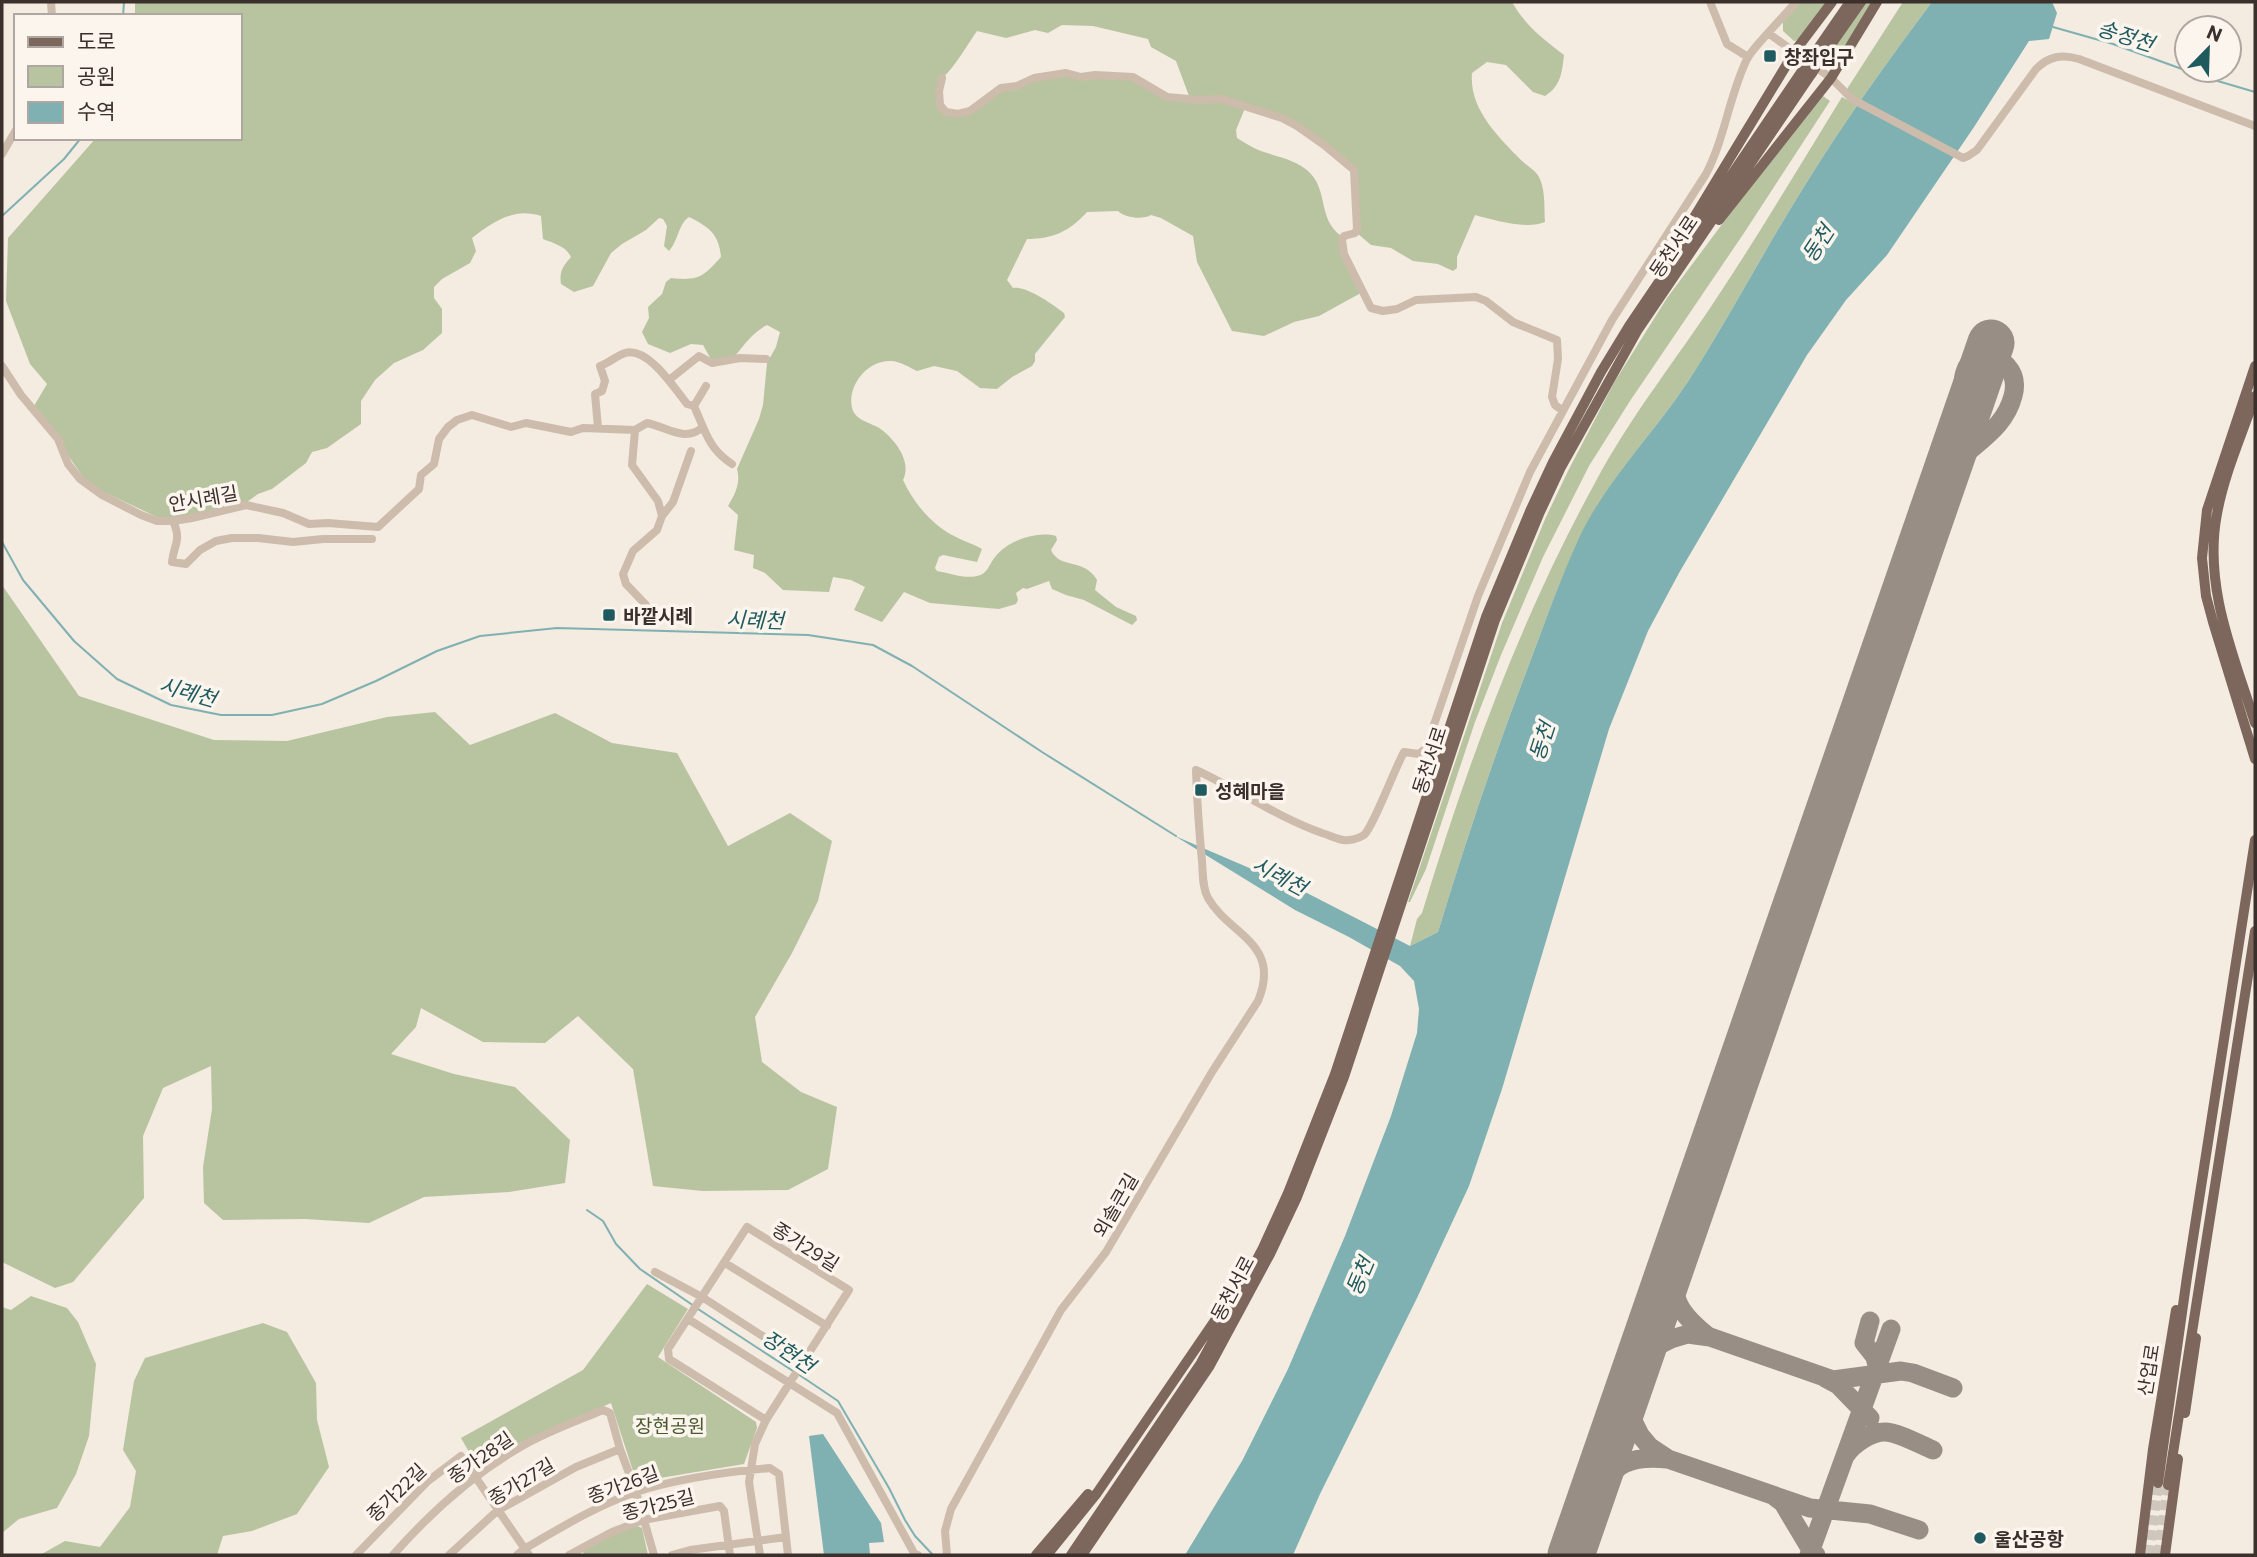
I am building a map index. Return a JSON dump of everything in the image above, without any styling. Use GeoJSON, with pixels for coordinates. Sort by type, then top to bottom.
{"type":"FeatureCollection","features":[{"type":"Feature","properties":{"kind":"main road"},"geometry":{"type":"LineString","coordinates":[[1656,292],[1718,177],[1795,51],[1832,2]]}},
{"type":"Feature","properties":{"kind":"main road","name":"동천서로"},"geometry":{"type":"LineString","coordinates":[[1818,57],[1850,2]]}},
{"type":"Feature","properties":{"kind":"main road","name":"동천서로"},"geometry":{"type":"LineString","coordinates":[[1082,1555],[1209,1367],[1264,1266],[1297,1196],[1326,1126],[1465,677],[1505,568],[1578,414],[1629,326],[1656,292],[1818,57],[1861,2]]}},
{"type":"Feature","properties":{"kind":"main road"},"geometry":{"type":"LineString","coordinates":[[1656,292],[1831,78],[1877,2]]}},
{"type":"Feature","properties":{"kind":"main road"},"geometry":{"type":"LineString","coordinates":[[2255,366],[2251,416],[2222,493],[2213,549],[2218,600],[2255,723]]}},
{"type":"Feature","properties":{"kind":"main road"},"geometry":{"type":"LineString","coordinates":[[2252,397],[2207,510],[2202,558],[2206,596],[2255,759]]}},
{"type":"Feature","properties":{"kind":"main road","name":"산업로"},"geometry":{"type":"LineString","coordinates":[[2255,840],[2200,1193],[2163,1484],[2255,931]]}},
{"type":"Feature","properties":{"kind":"main road","name":"동천서로"},"geometry":{"type":"LineString","coordinates":[[1071,1555],[1201,1363],[1262,1250],[1317,1124],[1366,995]]}},
{"type":"Feature","properties":{"kind":"main road","name":"산업로"},"geometry":{"type":"LineString","coordinates":[[2140,1555],[2170,1342],[2200,1193]]}},
{"type":"Feature","properties":{"kind":"main road","name":"산업로"},"geometry":{"type":"LineString","coordinates":[[2165,1555],[2197,1336],[2213,1195]]}},
{"type":"Feature","properties":{"kind":"main road"},"geometry":{"type":"LineString","coordinates":[[1047,1555],[1097,1493],[1262,1250]]}},
{"type":"Feature","properties":{"kind":"main road"},"geometry":{"type":"LineString","coordinates":[[1036,1555],[1137,1435]]}},
{"type":"Feature","properties":{"kind":"street"},"geometry":{"type":"LineString","coordinates":[[1710,2],[1727,44],[1748,57]]}},
{"type":"Feature","properties":{"kind":"street"},"geometry":{"type":"LineString","coordinates":[[942,78],[939,90],[940,105],[946,112],[955,114],[970,111],[1001,88],[1013,87],[1034,78],[1066,73],[1081,77],[1133,77],[1167,97],[1222,99],[1290,122],[1354,170],[1357,230],[1344,236],[1342,242],[1345,257],[1371,308],[1380,312],[1392,310],[1419,300],[1476,297],[1486,301],[1507,319],[1557,340],[1558,359],[1552,397],[1555,405],[1563,411],[1612,320],[1716,156],[1748,57],[1796,2]]}},
{"type":"Feature","properties":{"kind":"street"},"geometry":{"type":"LineString","coordinates":[[1768,33],[1831,78],[1857,103],[1960,157],[1968,156],[1977,150],[2036,69],[2051,58],[2063,55],[2255,126]]}},
{"type":"Feature","properties":{"kind":"street"},"geometry":{"type":"LineString","coordinates":[[2,154],[14,133]]}},
{"type":"Feature","properties":{"kind":"street"},"geometry":{"type":"LineString","coordinates":[[598,428],[595,394],[602,391],[605,382],[600,366],[625,353],[636,353],[659,369],[687,404],[694,406]]}},
{"type":"Feature","properties":{"kind":"street"},"geometry":{"type":"LineString","coordinates":[[668,380],[699,356],[712,363],[740,358],[765,359]]}},
{"type":"Feature","properties":{"kind":"street","name":"안시례길"},"geometry":{"type":"LineString","coordinates":[[2,366],[58,439],[68,464],[80,479],[102,495],[157,521],[192,518],[246,505],[283,513],[309,524],[378,527],[419,489],[421,475],[434,464],[439,439],[448,427],[457,420],[472,415],[511,427],[526,424],[571,432],[583,428],[635,430],[647,423],[683,435],[697,432],[703,427]]}},
{"type":"Feature","properties":{"kind":"street"},"geometry":{"type":"LineString","coordinates":[[694,406],[706,386]]}},
{"type":"Feature","properties":{"kind":"street"},"geometry":{"type":"LineString","coordinates":[[694,406],[709,441],[718,454],[732,464]]}},
{"type":"Feature","properties":{"kind":"street","name":"외솔큰길"},"geometry":{"type":"LineString","coordinates":[[947,1555],[945,1531],[951,1509],[1061,1310],[1106,1252],[1263,990],[1264,970],[1253,944],[1207,897],[1197,816],[1196,769],[1284,817],[1311,828],[1343,840],[1364,835],[1404,752],[1419,754],[1426,748],[1478,596],[1507,522],[1563,411]]}},
{"type":"Feature","properties":{"kind":"street"},"geometry":{"type":"LineString","coordinates":[[635,430],[632,465],[658,500],[662,516]]}},
{"type":"Feature","properties":{"kind":"street"},"geometry":{"type":"LineString","coordinates":[[646,605],[626,584],[623,574],[633,551],[657,530],[662,516],[673,502],[691,451]]}},
{"type":"Feature","properties":{"kind":"street"},"geometry":{"type":"LineString","coordinates":[[173,521],[179,533],[179,541],[173,551],[172,562],[186,564],[200,550],[216,541],[232,538],[293,542],[372,539]]}},
{"type":"Feature","properties":{"kind":"street","name":"종가29길"},"geometry":{"type":"LineString","coordinates":[[760,1555],[750,1482],[755,1444],[766,1420],[849,1290],[747,1227],[668,1349],[669,1359],[766,1420]]}},
{"type":"Feature","properties":{"kind":"street"},"geometry":{"type":"LineString","coordinates":[[725,1263],[827,1326]]}},
{"type":"Feature","properties":{"kind":"street"},"geometry":{"type":"LineString","coordinates":[[655,1272],[802,1364]]}},
{"type":"Feature","properties":{"kind":"street"},"geometry":{"type":"LineString","coordinates":[[689,1317],[836,1413],[914,1553],[918,1555]]}},
{"type":"Feature","properties":{"kind":"street","name":"종가28길"},"geometry":{"type":"LineString","coordinates":[[393,1555],[417,1528],[474,1477],[524,1445],[603,1410],[610,1413],[620,1449]]}},
{"type":"Feature","properties":{"kind":"street"},"geometry":{"type":"LineString","coordinates":[[620,1449],[636,1492],[654,1555]]}},
{"type":"Feature","properties":{"kind":"street","name":"종가27길"},"geometry":{"type":"LineString","coordinates":[[449,1555],[497,1511],[576,1467],[620,1449]]}},
{"type":"Feature","properties":{"kind":"street","name":"종가22길"},"geometry":{"type":"LineString","coordinates":[[356,1555],[428,1481],[461,1456],[474,1477]]}},
{"type":"Feature","properties":{"kind":"street"},"geometry":{"type":"LineString","coordinates":[[750,1469],[770,1468],[779,1474],[788,1555]]}},
{"type":"Feature","properties":{"kind":"street","name":"종가26길"},"geometry":{"type":"LineString","coordinates":[[523,1553],[576,1518],[636,1492],[691,1478],[750,1469]]}},
{"type":"Feature","properties":{"kind":"street"},"geometry":{"type":"LineString","coordinates":[[474,1477],[523,1553]]}},
{"type":"Feature","properties":{"kind":"street","name":"종가25길"},"geometry":{"type":"LineString","coordinates":[[569,1555],[612,1532],[643,1520],[720,1506],[724,1511],[728,1545]]}},
{"type":"Feature","properties":{"kind":"street"},"geometry":{"type":"LineString","coordinates":[[672,1555],[786,1537]]}},
{"type":"Feature","properties":{"kind":"street"},"geometry":{"type":"LineString","coordinates":[[728,1545],[730,1555]]}},
{"type":"Feature","properties":{"kind":"green space"},"geometry":{"type":"Polygon","coordinates":[[[135,2],[1512,2],[1529,25],[1564,55],[1558,83],[1545,96],[1533,92],[1506,65],[1487,62],[1472,73],[1475,98],[1487,121],[1540,179],[1545,222],[1520,225],[1475,215],[1457,257],[1457,268],[1453,271],[1438,264],[1413,261],[1391,248],[1371,245],[1357,233],[1357,177],[1313,136],[1257,109],[1216,101],[1245,108],[1236,130],[1237,138],[1258,150],[1300,165],[1316,180],[1329,221],[1340,235],[1343,257],[1360,291],[1359,294],[1319,316],[1294,322],[1264,336],[1232,331],[1197,262],[1193,236],[1151,215],[1139,218],[1129,217],[1118,211],[1087,212],[1060,233],[1027,239],[1007,280],[1013,288],[1032,293],[1064,313],[1065,317],[1035,354],[1032,366],[997,389],[980,388],[957,371],[934,366],[917,371],[892,361],[875,364],[867,369],[856,382],[853,391],[851,399],[854,413],[882,430],[897,446],[904,459],[903,480],[925,513],[959,539],[982,549],[977,562],[943,555],[939,557],[935,568],[937,571],[972,577],[981,575],[1007,546],[1032,536],[1056,536],[1057,540],[1051,550],[1055,556],[1086,568],[1097,580],[1095,590],[1116,607],[1136,616],[1137,620],[1132,625],[1084,600],[1052,589],[1049,581],[1023,588],[1016,593],[1016,604],[999,609],[930,603],[904,592],[882,622],[854,610],[865,587],[851,580],[833,577],[829,592],[783,590],[765,573],[753,568],[754,555],[734,550],[738,515],[728,506],[738,484],[737,469],[759,419],[767,363],[776,347],[780,332],[767,325],[753,335],[734,357],[712,361],[703,345],[691,344],[670,353],[648,344],[642,332],[649,318],[648,307],[662,294],[666,282],[671,278],[688,279],[700,276],[721,257],[718,242],[712,232],[689,217],[683,223],[669,251],[664,246],[667,226],[663,219],[659,218],[611,253],[593,286],[574,292],[561,284],[562,269],[571,257],[563,248],[543,239],[541,216],[522,213],[504,218],[488,227],[472,238],[476,251],[470,263],[442,279],[434,287],[434,298],[442,309],[442,333],[423,350],[394,363],[375,380],[361,401],[361,424],[327,448],[312,452],[306,463],[272,489],[258,494],[244,504],[179,517],[159,518],[104,492],[83,477],[34,406],[47,384],[30,364],[6,301],[8,238],[94,140],[242,140],[242,14],[135,14],[135,2]],[[1062,25],[1048,33],[1035,30],[1006,38],[977,31],[944,76],[937,101],[956,117],[1001,89],[1062,75],[1129,78],[1155,93],[1208,100],[1189,96],[1176,61],[1151,47],[1148,39],[1093,26],[1062,25]]]}},
{"type":"Feature","properties":{"kind":"green space"},"geometry":{"type":"Polygon","coordinates":[[[1801,2],[1828,2],[1798,40],[1794,41],[1783,31],[1783,22],[1801,2]]]}},
{"type":"Feature","properties":{"kind":"green space"},"geometry":{"type":"Polygon","coordinates":[[[1866,2],[1873,2],[1841,55],[1827,59],[1866,2]]]}},
{"type":"Feature","properties":{"kind":"green space"},"geometry":{"type":"Polygon","coordinates":[[[1903,2],[1932,2],[1817,166],[1687,383],[1617,476],[1592,515],[1559,585],[1515,702],[1438,932],[1410,946],[1417,919],[1422,913],[1498,692],[1544,585],[1596,481],[1623,434],[1732,274],[1842,97],[1855,104],[1847,89],[1903,2]]]}},
{"type":"Feature","properties":{"kind":"green space"},"geometry":{"type":"Polygon","coordinates":[[[1823,96],[1830,101],[1589,466],[1543,557],[1501,655],[1475,722],[1426,869],[1408,902],[1502,623],[1568,471],[1615,381],[1667,298],[1761,172],[1823,96]]]}},
{"type":"Feature","properties":{"kind":"green space"},"geometry":{"type":"Polygon","coordinates":[[[2,585],[79,696],[214,740],[287,741],[387,717],[435,712],[470,745],[555,713],[612,743],[677,753],[728,846],[790,813],[832,841],[818,901],[755,1017],[762,1062],[801,1092],[837,1107],[828,1169],[788,1190],[703,1191],[653,1186],[633,1069],[578,1016],[545,1043],[483,1042],[421,1008],[416,1027],[391,1054],[454,1074],[515,1087],[570,1140],[565,1183],[509,1192],[424,1197],[369,1223],[305,1219],[223,1220],[204,1203],[203,1167],[212,1109],[211,1066],[163,1088],[143,1136],[144,1198],[73,1282],[55,1288],[2,1262],[2,585]]]}},
{"type":"Feature","properties":{"kind":"green space","name":"장현공원"},"geometry":{"type":"Polygon","coordinates":[[[647,1284],[688,1309],[658,1357],[756,1422],[757,1428],[744,1464],[642,1481],[635,1477],[611,1403],[515,1445],[479,1469],[461,1438],[583,1370],[647,1284]]]}},
{"type":"Feature","properties":{"kind":"green space"},"geometry":{"type":"Polygon","coordinates":[[[31,1296],[67,1308],[78,1322],[96,1364],[89,1436],[76,1474],[57,1508],[19,1519],[2,1533],[2,1307],[11,1310],[31,1296]]]}},
{"type":"Feature","properties":{"kind":"green space"},"geometry":{"type":"Polygon","coordinates":[[[263,1323],[287,1332],[316,1383],[317,1420],[329,1467],[297,1514],[252,1531],[223,1536],[217,1555],[40,1555],[65,1541],[100,1547],[130,1507],[136,1471],[123,1450],[134,1381],[145,1358],[263,1323]]]}},
{"type":"Feature","properties":{"kind":"green space"},"geometry":{"type":"Polygon","coordinates":[[[637,1526],[642,1528],[648,1555],[585,1555],[582,1551],[615,1534],[637,1526]]]}},
{"type":"Feature","properties":{"kind":"water","name":"동천"},"geometry":{"type":"Polygon","coordinates":[[[1932,2],[2052,2],[2057,13],[2049,39],[2029,41],[1887,255],[1846,300],[1807,355],[1648,631],[1609,729],[1502,1089],[1469,1186],[1293,1555],[1185,1555],[1242,1461],[1288,1369],[1345,1236],[1391,1116],[1417,1033],[1419,1009],[1414,981],[1400,966],[1295,910],[1175,836],[1305,892],[1410,946],[1438,932],[1503,735],[1552,602],[1591,515],[1687,383],[1833,142],[1932,2]]]}},
{"type":"Feature","properties":{"kind":"water"},"geometry":{"type":"Polygon","coordinates":[[[823,1434],[881,1523],[884,1542],[869,1543],[870,1555],[824,1555],[809,1436],[823,1434]]]}},
{"type":"Feature","properties":{"kind":"waterway","name":"시례천"},"geometry":{"type":"LineString","coordinates":[[123,14],[124,2]]}},
{"type":"Feature","properties":{"kind":"waterway","name":"송정천"},"geometry":{"type":"LineString","coordinates":[[2053,27],[2113,44],[2204,77],[2255,92]]}},
{"type":"Feature","properties":{"kind":"waterway","name":"시례천"},"geometry":{"type":"LineString","coordinates":[[2,216],[64,159],[79,140]]}},
{"type":"Feature","properties":{"kind":"waterway","name":"시례천"},"geometry":{"type":"LineString","coordinates":[[2,542],[23,580],[74,641],[117,679],[171,705],[221,715],[272,715],[322,704],[437,651],[480,636],[557,628],[808,635],[873,645],[912,666],[1176,836]]}},
{"type":"Feature","properties":{"kind":"waterway","name":"장현천"},"geometry":{"type":"LineString","coordinates":[[587,1210],[603,1221],[616,1244],[640,1269],[694,1306]]}},
{"type":"Feature","properties":{"kind":"waterway","name":"장현천"},"geometry":{"type":"LineString","coordinates":[[698,1309],[793,1371]]}},
{"type":"Feature","properties":{"kind":"waterway","name":"장현천"},"geometry":{"type":"LineString","coordinates":[[798,1374],[838,1401],[905,1520],[915,1536],[933,1555]]}},
{"type":"Feature","properties":{"kind":"taxiway"},"geometry":{"type":"LineString","coordinates":[[1941,489],[1952,467],[1998,425],[2009,407],[2014,392],[2013,377],[2010,369],[1994,357],[1978,354],[1965,371],[1956,444]]}},
{"type":"Feature","properties":{"kind":"taxiway"},"geometry":{"type":"LineString","coordinates":[[1674,1258],[1673,1284],[1678,1304],[1690,1320],[1709,1337]]}},
{"type":"Feature","properties":{"kind":"taxiway"},"geometry":{"type":"LineString","coordinates":[[1870,1321],[1864,1343],[1875,1357],[1877,1366]]}},
{"type":"Feature","properties":{"kind":"taxiway"},"geometry":{"type":"LineString","coordinates":[[1809,1555],[1891,1329]]}},
{"type":"Feature","properties":{"kind":"taxiway"},"geometry":{"type":"LineString","coordinates":[[1919,1530],[1870,1514],[1810,1508],[1668,1459],[1650,1447],[1632,1419],[1629,1403],[1632,1379],[1642,1360],[1657,1346],[1688,1334],[1710,1337],[1833,1380],[1901,1371],[1953,1388]]}},
{"type":"Feature","properties":{"kind":"taxiway"},"geometry":{"type":"LineString","coordinates":[[1825,1378],[1838,1385],[1870,1418]]}},
{"type":"Feature","properties":{"kind":"taxiway"},"geometry":{"type":"LineString","coordinates":[[1846,1455],[1863,1439],[1885,1432],[1902,1436],[1933,1450]]}},
{"type":"Feature","properties":{"kind":"taxiway"},"geometry":{"type":"LineString","coordinates":[[1593,1493],[1617,1468],[1633,1460],[1667,1459]]}},
{"type":"Feature","properties":{"kind":"taxiway"},"geometry":{"type":"LineString","coordinates":[[1775,1497],[1783,1503],[1816,1555]]}},
{"type":"Feature","properties":{"kind":"runway"},"geometry":{"type":"LineString","coordinates":[[1571,1555],[1991,343]]}},
{"type":"Feature","properties":{"kind":"tunnel"},"geometry":{"type":"LineString","coordinates":[[2149,1555],[2158,1483]]}},
{"type":"Feature","properties":{"kind":"tunnel"},"geometry":{"type":"LineString","coordinates":[[2159,1555],[2168,1485]]}},
{"type":"Feature","properties":{"kind":"place","name":"창좌입구"},"geometry":{"type":"Point","coordinates":[1770,56]}},
{"type":"Feature","properties":{"kind":"place","name":"바깥시례"},"geometry":{"type":"Point","coordinates":[609,615]}},
{"type":"Feature","properties":{"kind":"place","name":"성혜마을"},"geometry":{"type":"Point","coordinates":[1201,790]}},
{"type":"Feature","properties":{"kind":"place","name":"울산공항"},"geometry":{"type":"Point","coordinates":[1980,1538]}}]}
